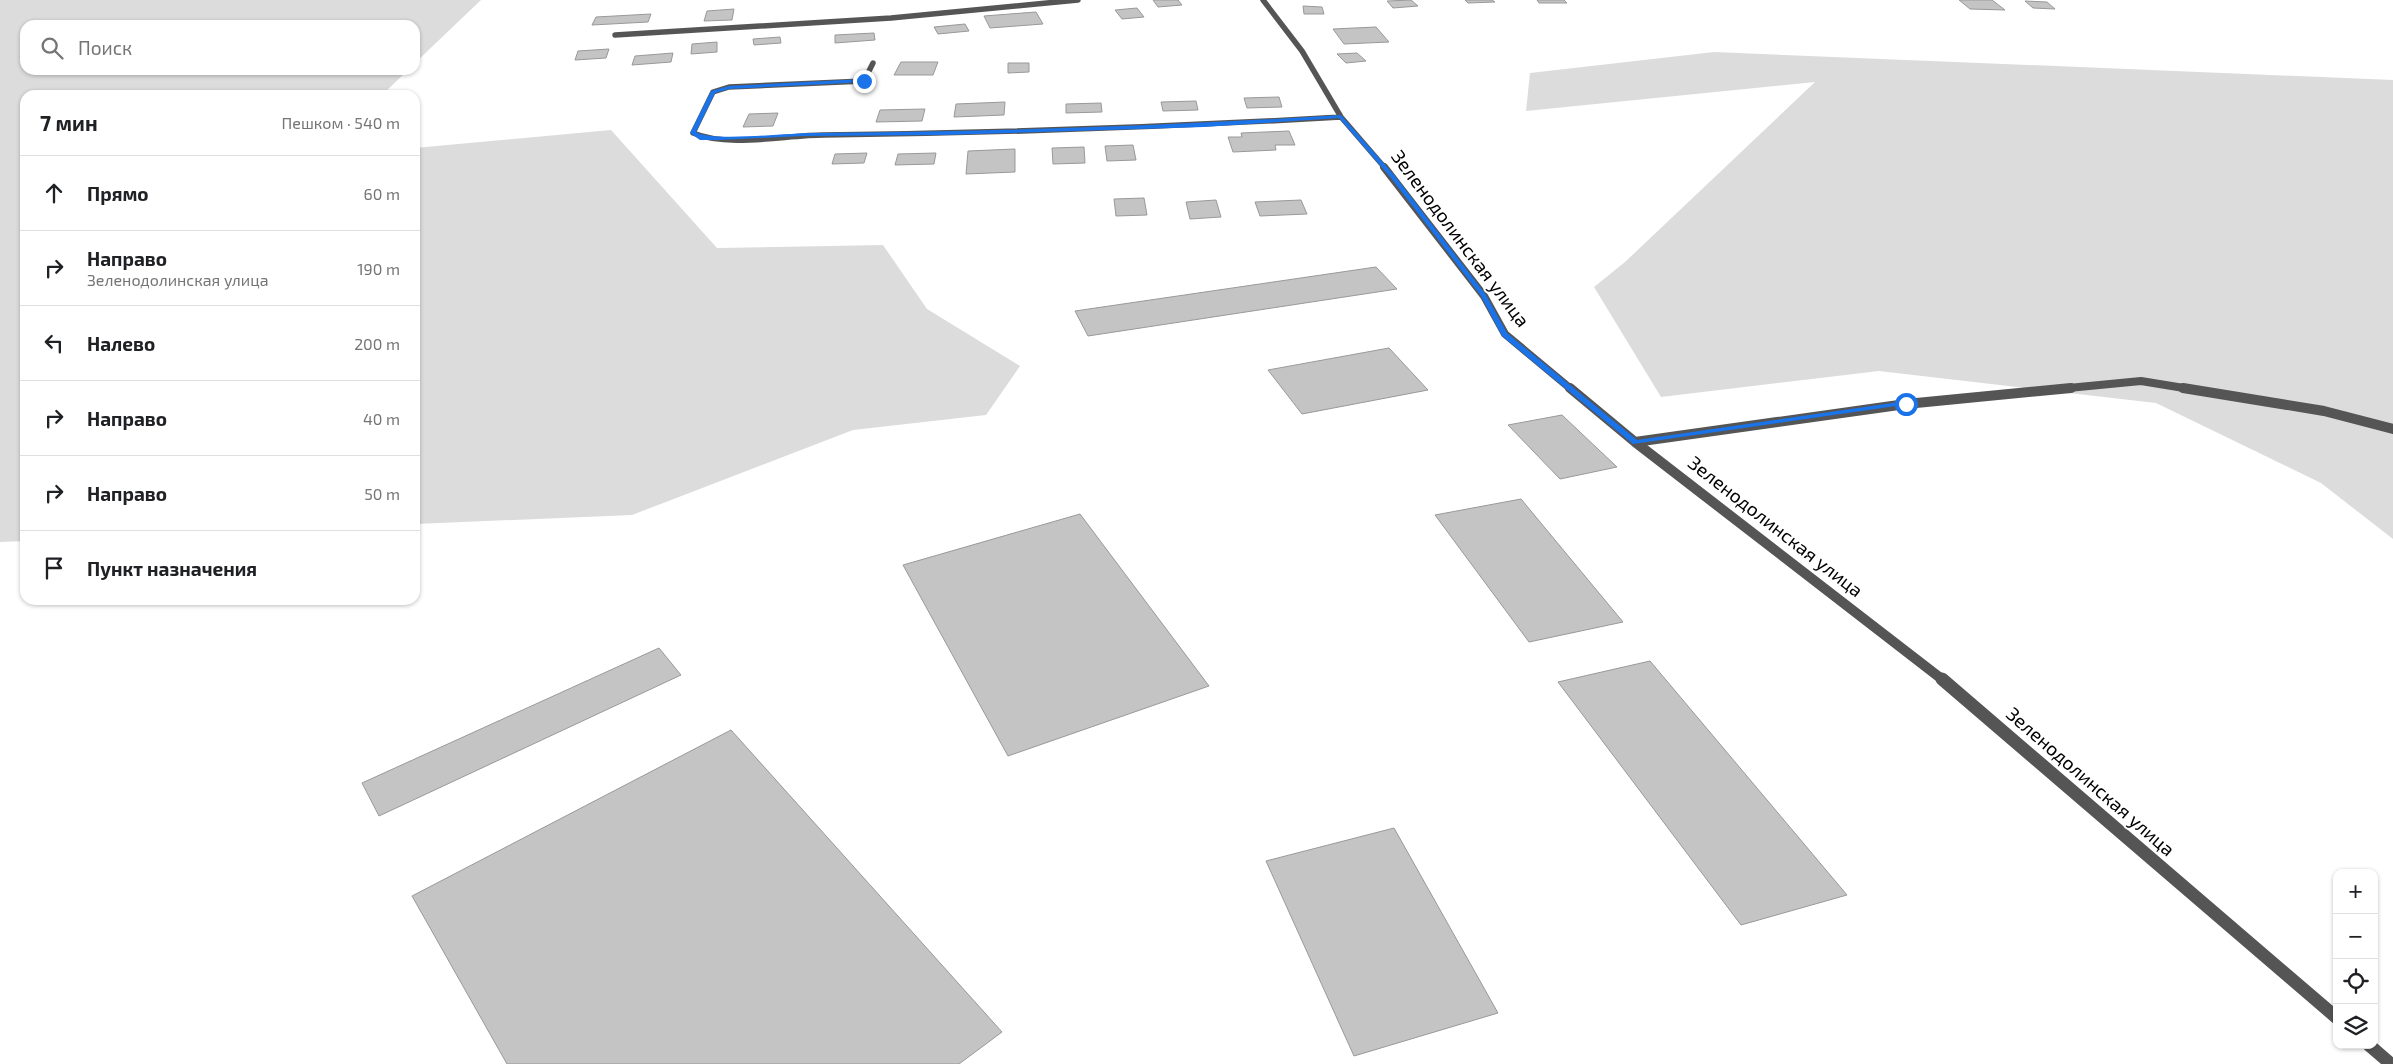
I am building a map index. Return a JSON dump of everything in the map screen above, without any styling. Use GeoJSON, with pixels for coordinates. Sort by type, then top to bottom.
{"type":"FeatureCollection","features":[{"type":"Feature","properties":{"kind":"street"},"geometry":{"type":"LineString","coordinates":[[615,35],[891,18],[1078,0]]}},
{"type":"Feature","properties":{"kind":"street","name":"Зеленодолинская улица"},"geometry":{"type":"LineString","coordinates":[[1263,0],[1302,51],[1341,116],[1393,177],[1484,296],[1505,334],[1635,442],[1944,681],[2333,1015]]}},
{"type":"Feature","properties":{"kind":"street"},"geometry":{"type":"LineString","coordinates":[[873,63],[864,81],[729,87],[713,92],[693,133],[700,138],[944,134],[1204,125],[1341,116]]}},
{"type":"Feature","properties":{"kind":"street"},"geometry":{"type":"LineString","coordinates":[[1635,442],[1906,404],[2141,381],[2324,411],[2393,429]]}},
{"type":"Feature","properties":{"kind":"street"},"geometry":{"type":"LineString","coordinates":[[2373,1049],[2390,1064]]}},
{"type":"Feature","properties":{"kind":"shaded area"},"geometry":{"type":"Polygon","coordinates":[[[0,0],[481,0],[420,58],[420,20],[20,20],[20,75],[403,75],[387,90],[20,90],[20,541],[0,542],[0,0]]]}},
{"type":"Feature","properties":{"kind":"shaded area"},"geometry":{"type":"Polygon","coordinates":[[[1714,52],[2393,80],[2393,539],[2321,483],[2156,403],[1879,371],[1661,397],[1594,287],[1625,262],[1815,82],[1526,111],[1530,73],[1714,52]]]}},
{"type":"Feature","properties":{"kind":"shaded area"},"geometry":{"type":"Polygon","coordinates":[[[611,130],[717,248],[883,245],[927,309],[1020,366],[986,415],[853,430],[632,515],[420,524],[420,148],[611,130]]]}},
{"type":"Feature","properties":{"kind":"building"},"geometry":{"type":"Polygon","coordinates":[[[1153,0],[1178,0],[1182,5],[1158,7],[1153,0]]]}},
{"type":"Feature","properties":{"kind":"building"},"geometry":{"type":"Polygon","coordinates":[[[1411,0],[1418,6],[1393,8],[1387,1],[1411,0]]]}},
{"type":"Feature","properties":{"kind":"building"},"geometry":{"type":"Polygon","coordinates":[[[1465,0],[1492,0],[1495,2],[1468,3],[1465,0]]]}},
{"type":"Feature","properties":{"kind":"building"},"geometry":{"type":"Polygon","coordinates":[[[1537,0],[1564,0],[1567,3],[1539,3],[1537,0]]]}},
{"type":"Feature","properties":{"kind":"building"},"geometry":{"type":"Polygon","coordinates":[[[1959,0],[1992,0],[2005,10],[1970,9],[1959,0]]]}},
{"type":"Feature","properties":{"kind":"building"},"geometry":{"type":"Polygon","coordinates":[[[2025,1],[2047,2],[2055,9],[2033,8],[2025,1]]]}},
{"type":"Feature","properties":{"kind":"building"},"geometry":{"type":"Polygon","coordinates":[[[1303,6],[1322,7],[1324,14],[1304,14],[1303,6]]]}},
{"type":"Feature","properties":{"kind":"building"},"geometry":{"type":"Polygon","coordinates":[[[1137,8],[1144,17],[1122,19],[1115,10],[1137,8]]]}},
{"type":"Feature","properties":{"kind":"building"},"geometry":{"type":"Polygon","coordinates":[[[734,9],[732,20],[704,21],[707,11],[734,9]]]}},
{"type":"Feature","properties":{"kind":"building"},"geometry":{"type":"Polygon","coordinates":[[[1036,12],[1043,24],[990,28],[984,16],[1036,12]]]}},
{"type":"Feature","properties":{"kind":"building"},"geometry":{"type":"Polygon","coordinates":[[[651,14],[648,22],[592,25],[596,17],[651,14]]]}},
{"type":"Feature","properties":{"kind":"building"},"geometry":{"type":"Polygon","coordinates":[[[965,24],[969,31],[938,34],[934,27],[965,24]]]}},
{"type":"Feature","properties":{"kind":"building"},"geometry":{"type":"Polygon","coordinates":[[[1376,27],[1389,42],[1344,44],[1333,29],[1376,27]]]}},
{"type":"Feature","properties":{"kind":"building"},"geometry":{"type":"Polygon","coordinates":[[[874,33],[875,40],[835,43],[835,35],[874,33]]]}},
{"type":"Feature","properties":{"kind":"building"},"geometry":{"type":"Polygon","coordinates":[[[780,37],[781,43],[754,45],[753,39],[780,37]]]}},
{"type":"Feature","properties":{"kind":"building"},"geometry":{"type":"Polygon","coordinates":[[[717,42],[717,52],[691,54],[692,44],[717,42]]]}},
{"type":"Feature","properties":{"kind":"building"},"geometry":{"type":"Polygon","coordinates":[[[609,49],[606,58],[575,60],[578,51],[609,49]]]}},
{"type":"Feature","properties":{"kind":"building"},"geometry":{"type":"Polygon","coordinates":[[[673,53],[671,62],[632,65],[635,56],[673,53]]]}},
{"type":"Feature","properties":{"kind":"building"},"geometry":{"type":"Polygon","coordinates":[[[1357,53],[1366,61],[1346,63],[1337,54],[1357,53]]]}},
{"type":"Feature","properties":{"kind":"building"},"geometry":{"type":"Polygon","coordinates":[[[901,62],[938,62],[933,75],[894,75],[901,62]]]}},
{"type":"Feature","properties":{"kind":"building"},"geometry":{"type":"Polygon","coordinates":[[[1008,63],[1029,63],[1029,72],[1008,73],[1008,63]]]}},
{"type":"Feature","properties":{"kind":"building"},"geometry":{"type":"Polygon","coordinates":[[[1279,97],[1282,107],[1247,108],[1244,98],[1279,97]]]}},
{"type":"Feature","properties":{"kind":"building"},"geometry":{"type":"Polygon","coordinates":[[[1196,101],[1198,110],[1163,111],[1161,102],[1196,101]]]}},
{"type":"Feature","properties":{"kind":"building"},"geometry":{"type":"Polygon","coordinates":[[[1005,102],[1004,115],[954,117],[956,104],[1005,102]]]}},
{"type":"Feature","properties":{"kind":"building"},"geometry":{"type":"Polygon","coordinates":[[[1101,103],[1102,112],[1066,113],[1066,104],[1101,103]]]}},
{"type":"Feature","properties":{"kind":"building"},"geometry":{"type":"Polygon","coordinates":[[[925,109],[922,121],[876,122],[880,110],[925,109]]]}},
{"type":"Feature","properties":{"kind":"building"},"geometry":{"type":"Polygon","coordinates":[[[778,113],[773,126],[743,127],[749,114],[778,113]]]}},
{"type":"Feature","properties":{"kind":"building"},"geometry":{"type":"Polygon","coordinates":[[[1289,131],[1295,145],[1275,145],[1276,150],[1233,152],[1228,137],[1242,137],[1241,133],[1289,131]]]}},
{"type":"Feature","properties":{"kind":"building"},"geometry":{"type":"Polygon","coordinates":[[[1133,145],[1136,160],[1107,161],[1105,146],[1133,145]]]}},
{"type":"Feature","properties":{"kind":"building"},"geometry":{"type":"Polygon","coordinates":[[[1084,147],[1085,163],[1053,164],[1052,148],[1084,147]]]}},
{"type":"Feature","properties":{"kind":"building"},"geometry":{"type":"Polygon","coordinates":[[[1015,149],[1015,172],[966,174],[968,151],[1015,149]]]}},
{"type":"Feature","properties":{"kind":"building"},"geometry":{"type":"Polygon","coordinates":[[[867,153],[864,163],[832,164],[835,154],[867,153]]]}},
{"type":"Feature","properties":{"kind":"building"},"geometry":{"type":"Polygon","coordinates":[[[936,153],[934,164],[895,165],[898,154],[936,153]]]}},
{"type":"Feature","properties":{"kind":"building"},"geometry":{"type":"Polygon","coordinates":[[[1144,198],[1147,215],[1116,216],[1114,199],[1144,198]]]}},
{"type":"Feature","properties":{"kind":"building"},"geometry":{"type":"Polygon","coordinates":[[[1216,200],[1221,217],[1190,219],[1186,202],[1216,200]]]}},
{"type":"Feature","properties":{"kind":"building"},"geometry":{"type":"Polygon","coordinates":[[[1301,200],[1307,214],[1260,216],[1255,202],[1301,200]]]}},
{"type":"Feature","properties":{"kind":"building"},"geometry":{"type":"Polygon","coordinates":[[[1376,267],[1397,289],[1088,336],[1075,311],[1376,267]]]}},
{"type":"Feature","properties":{"kind":"building"},"geometry":{"type":"Polygon","coordinates":[[[1389,348],[1428,390],[1302,414],[1268,370],[1389,348]]]}},
{"type":"Feature","properties":{"kind":"building"},"geometry":{"type":"Polygon","coordinates":[[[1562,415],[1617,467],[1560,479],[1508,425],[1562,415]]]}},
{"type":"Feature","properties":{"kind":"building"},"geometry":{"type":"Polygon","coordinates":[[[1521,499],[1623,622],[1529,642],[1435,515],[1521,499]]]}},
{"type":"Feature","properties":{"kind":"building"},"geometry":{"type":"Polygon","coordinates":[[[1080,514],[1209,686],[1008,756],[903,565],[1080,514]]]}},
{"type":"Feature","properties":{"kind":"building"},"geometry":{"type":"Polygon","coordinates":[[[659,648],[681,675],[379,816],[362,783],[659,648]]]}},
{"type":"Feature","properties":{"kind":"building"},"geometry":{"type":"Polygon","coordinates":[[[1650,661],[1847,895],[1741,925],[1558,682],[1650,661]]]}},
{"type":"Feature","properties":{"kind":"building"},"geometry":{"type":"Polygon","coordinates":[[[731,730],[1002,1032],[959,1064],[507,1064],[412,896],[731,730]]]}},
{"type":"Feature","properties":{"kind":"building"},"geometry":{"type":"Polygon","coordinates":[[[1394,828],[1498,1013],[1354,1056],[1266,861],[1394,828]]]}},
{"type":"Feature","properties":{"kind":"route"},"geometry":{"type":"LineString","coordinates":[[864,81],[729,87],[713,92],[693,133],[700,138],[944,134],[1204,125],[1341,116],[1393,177],[1484,296],[1505,334],[1635,442],[1906,404]]}}]}
